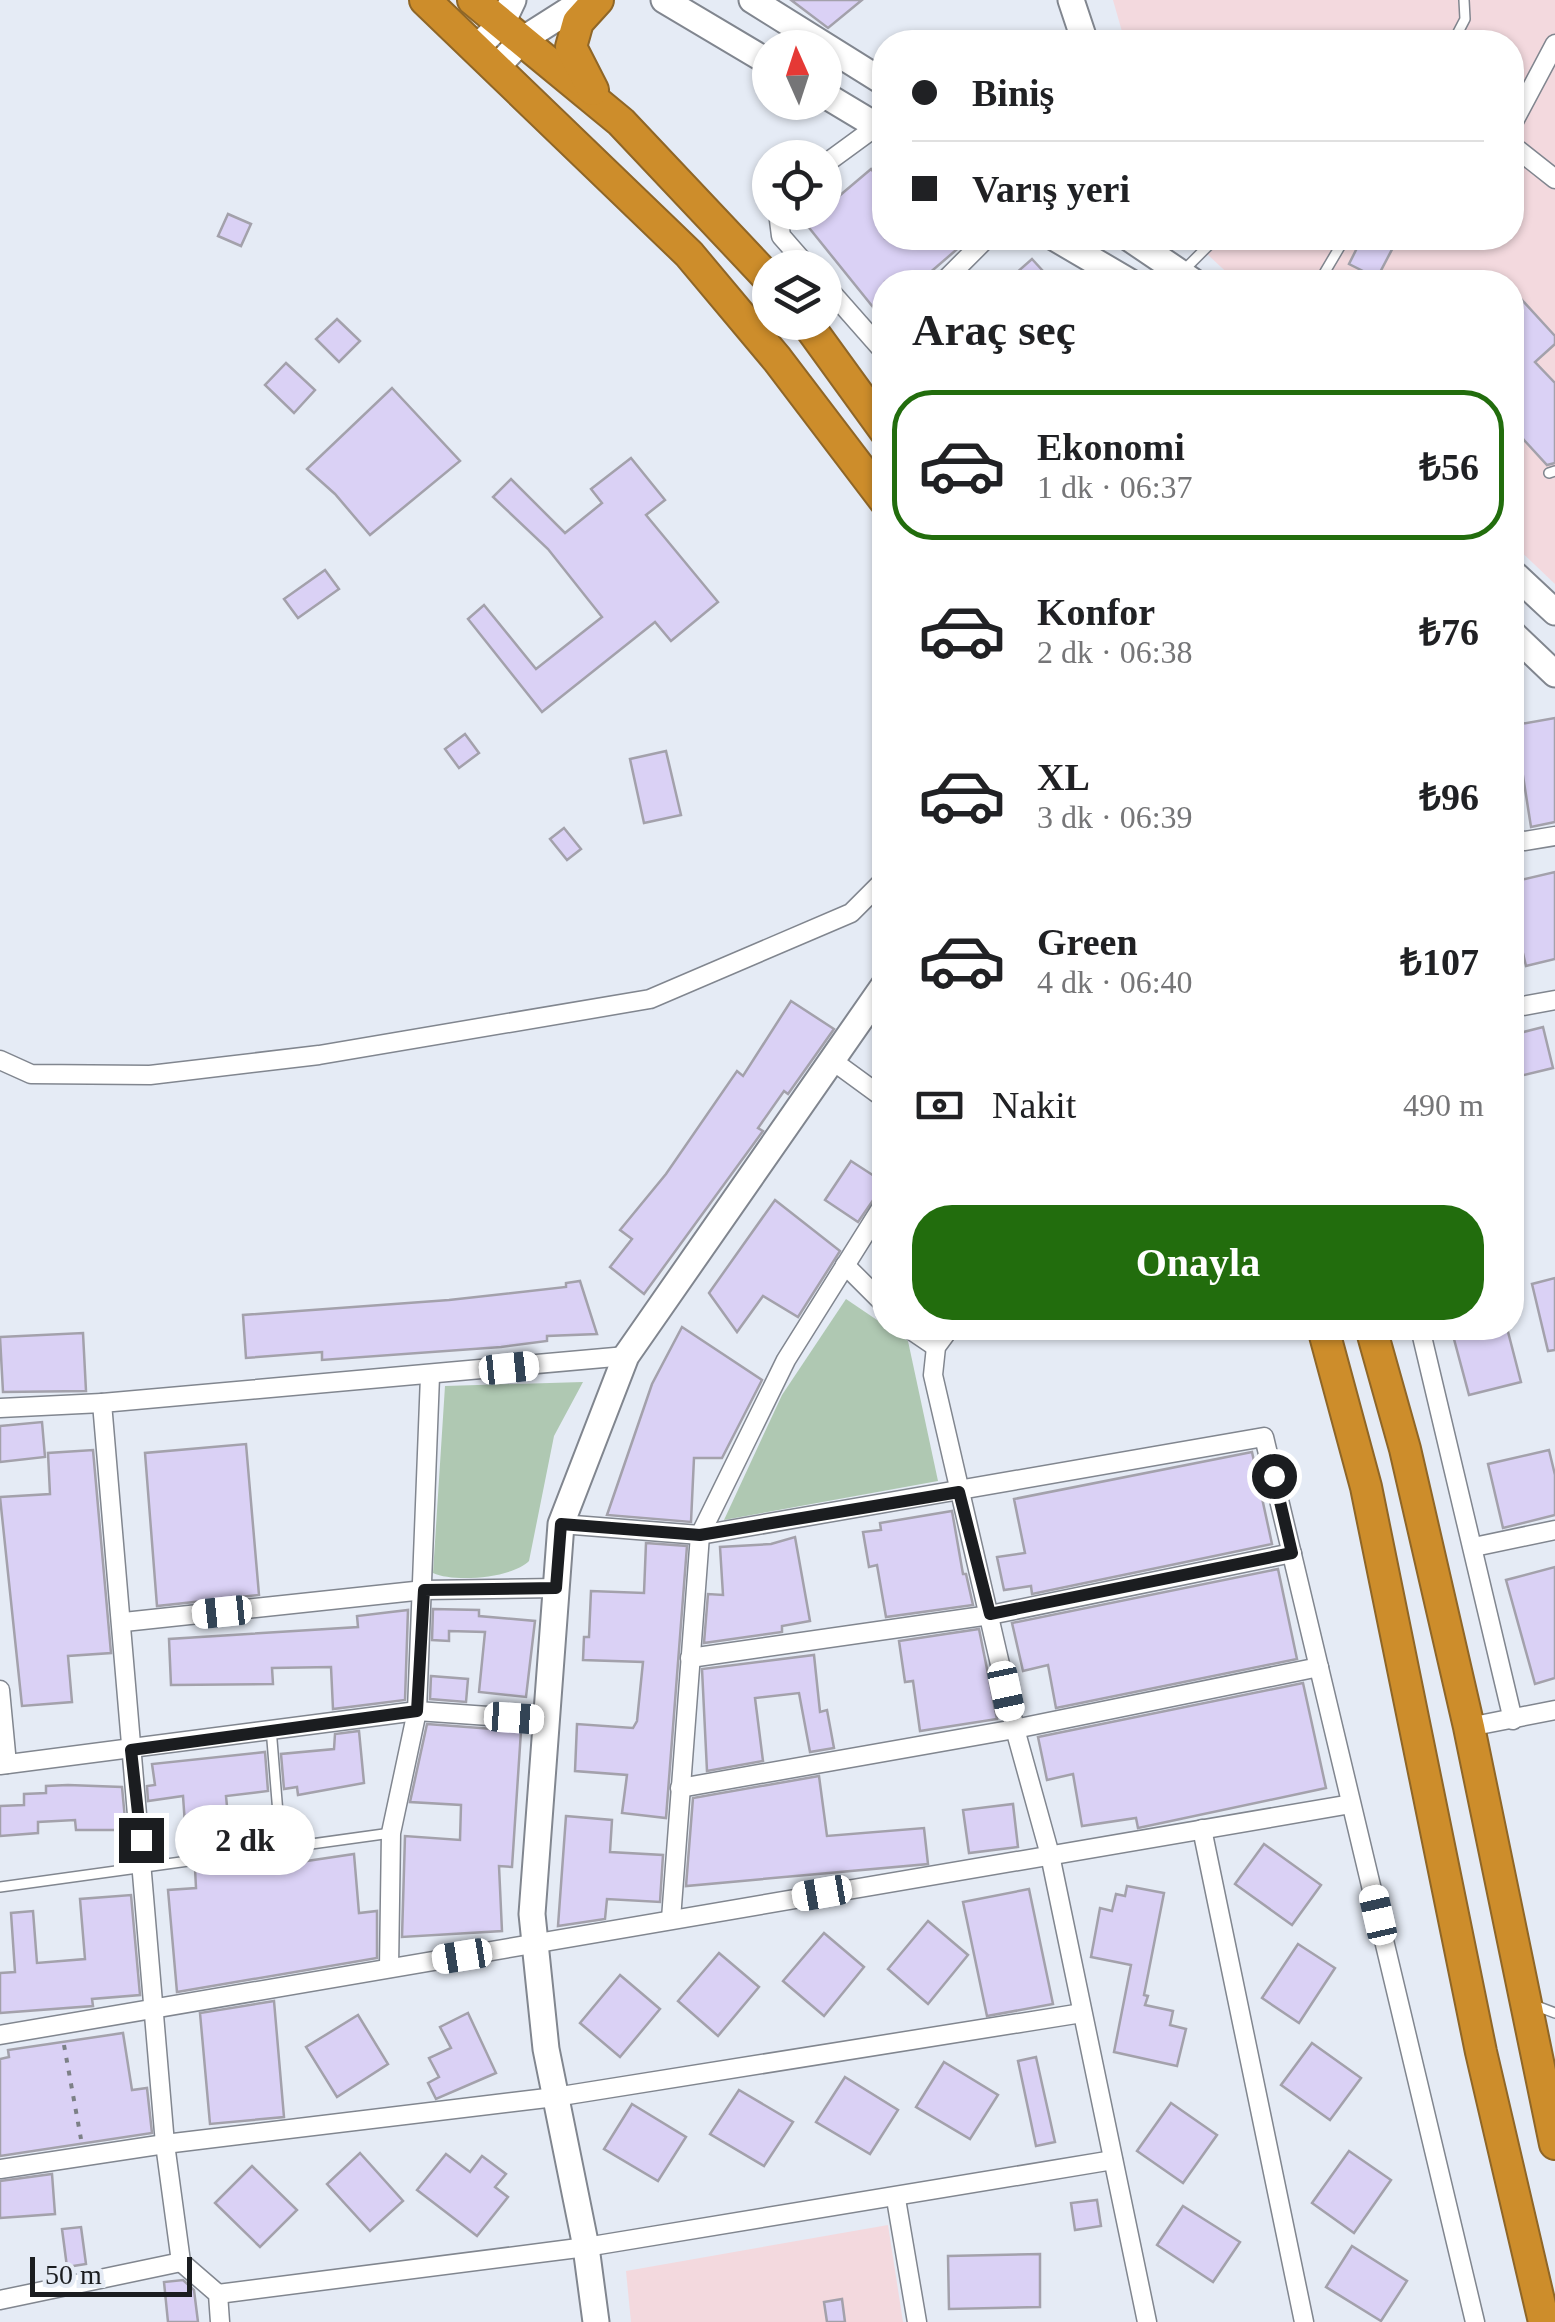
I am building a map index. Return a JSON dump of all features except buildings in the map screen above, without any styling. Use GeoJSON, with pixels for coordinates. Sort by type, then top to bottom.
{"type":"FeatureCollection","features":[{"type":"Feature","properties":{"kind":"highway"},"geometry":{"type":"LineString","coordinates":[[424,0],[689,254],[777,359],[872,484]]}},
{"type":"Feature","properties":{"kind":"highway"},"geometry":{"type":"LineString","coordinates":[[473,0],[512,21],[621,122]]}},
{"type":"Feature","properties":{"kind":"highway"},"geometry":{"type":"LineString","coordinates":[[598,0],[578,22],[571,47],[584,80],[752,261]]}},
{"type":"Feature","properties":{"kind":"highway"},"geometry":{"type":"LineString","coordinates":[[819,340],[872,413]]}},
{"type":"Feature","properties":{"kind":"highway"},"geometry":{"type":"LineString","coordinates":[[1326,1340],[1366,1487],[1480,2052],[1544,2322]]}},
{"type":"Feature","properties":{"kind":"highway"},"geometry":{"type":"LineString","coordinates":[[1374,1340],[1405,1450],[1469,1727],[1555,2144]]}},
{"type":"Feature","properties":{"kind":"street"},"geometry":{"type":"LineString","coordinates":[[485,59],[512,21],[585,0]]}},
{"type":"Feature","properties":{"kind":"street"},"geometry":{"type":"LineString","coordinates":[[664,0],[752,52]]}},
{"type":"Feature","properties":{"kind":"street"},"geometry":{"type":"LineString","coordinates":[[752,0],[872,75]]}},
{"type":"Feature","properties":{"kind":"street"},"geometry":{"type":"LineString","coordinates":[[1071,0],[1081,30]]}},
{"type":"Feature","properties":{"kind":"street"},"geometry":{"type":"LineString","coordinates":[[1524,103],[1555,44]]}},
{"type":"Feature","properties":{"kind":"street"},"geometry":{"type":"LineString","coordinates":[[842,105],[872,123]]}},
{"type":"Feature","properties":{"kind":"street"},"geometry":{"type":"LineString","coordinates":[[842,153],[872,134]]}},
{"type":"Feature","properties":{"kind":"street"},"geometry":{"type":"LineString","coordinates":[[1524,154],[1555,179]]}},
{"type":"Feature","properties":{"kind":"street"},"geometry":{"type":"LineString","coordinates":[[956,270],[975,250]]}},
{"type":"Feature","properties":{"kind":"street"},"geometry":{"type":"LineString","coordinates":[[1075,250],[1110,270]]}},
{"type":"Feature","properties":{"kind":"street"},"geometry":{"type":"LineString","coordinates":[[1157,250],[1178,270]]}},
{"type":"Feature","properties":{"kind":"street"},"geometry":{"type":"LineString","coordinates":[[842,303],[872,335]]}},
{"type":"Feature","properties":{"kind":"street"},"geometry":{"type":"LineString","coordinates":[[1524,583],[1555,612]]}},
{"type":"Feature","properties":{"kind":"street"},"geometry":{"type":"LineString","coordinates":[[1524,644],[1555,674]]}},
{"type":"Feature","properties":{"kind":"street"},"geometry":{"type":"LineString","coordinates":[[1524,841],[1555,836]]}},
{"type":"Feature","properties":{"kind":"street"},"geometry":{"type":"LineString","coordinates":[[0,1060],[32,1074],[150,1075],[319,1055],[650,999],[851,913],[872,893]]}},
{"type":"Feature","properties":{"kind":"street"},"geometry":{"type":"LineString","coordinates":[[1524,1006],[1555,1000]]}},
{"type":"Feature","properties":{"kind":"street"},"geometry":{"type":"LineString","coordinates":[[596,2322],[586,2247],[555,2097],[532,1914],[561,1524],[626,1356],[872,1004]]}},
{"type":"Feature","properties":{"kind":"street"},"geometry":{"type":"LineString","coordinates":[[834,1061],[872,1089]]}},
{"type":"Feature","properties":{"kind":"street"},"geometry":{"type":"LineString","coordinates":[[671,1918],[700,1535],[786,1360],[872,1222]]}},
{"type":"Feature","properties":{"kind":"street"},"geometry":{"type":"LineString","coordinates":[[845,1265],[872,1292]]}},
{"type":"Feature","properties":{"kind":"street"},"geometry":{"type":"LineString","coordinates":[[926,1340],[936,1347]]}},
{"type":"Feature","properties":{"kind":"street"},"geometry":{"type":"LineString","coordinates":[[941,1340],[936,1347],[933,1375],[1014,1729],[1050,1856],[1146,2322]]}},
{"type":"Feature","properties":{"kind":"street"},"geometry":{"type":"LineString","coordinates":[[1423,1340],[1514,1720]]}},
{"type":"Feature","properties":{"kind":"street"},"geometry":{"type":"LineString","coordinates":[[0,1408],[430,1376],[626,1356]]}},
{"type":"Feature","properties":{"kind":"street"},"geometry":{"type":"LineString","coordinates":[[389,1968],[391,1833],[417,1711],[430,1376]]}},
{"type":"Feature","properties":{"kind":"street"},"geometry":{"type":"LineString","coordinates":[[102,1403],[124,1622],[131,1750],[165,2144],[181,2262],[218,2294],[220,2322]]}},
{"type":"Feature","properties":{"kind":"street"},"geometry":{"type":"LineString","coordinates":[[561,1524],[700,1535],[1264,1437],[1475,2322]]}},
{"type":"Feature","properties":{"kind":"street"},"geometry":{"type":"LineString","coordinates":[[1474,1547],[1555,1530]]}},
{"type":"Feature","properties":{"kind":"street"},"geometry":{"type":"LineString","coordinates":[[690,1658],[990,1614],[1292,1553]]}},
{"type":"Feature","properties":{"kind":"street"},"geometry":{"type":"LineString","coordinates":[[124,1622],[424,1590],[556,1588]]}},
{"type":"Feature","properties":{"kind":"street"},"geometry":{"type":"LineString","coordinates":[[680,1788],[1014,1729],[1319,1668]]}},
{"type":"Feature","properties":{"kind":"street"},"geometry":{"type":"LineString","coordinates":[[0,1690],[4,1764],[417,1711],[547,1720]]}},
{"type":"Feature","properties":{"kind":"street"},"geometry":{"type":"LineString","coordinates":[[1469,1727],[1555,1710]]}},
{"type":"Feature","properties":{"kind":"street"},"geometry":{"type":"LineString","coordinates":[[0,2035],[1352,1804]]}},
{"type":"Feature","properties":{"kind":"street"},"geometry":{"type":"LineString","coordinates":[[1202,1829],[1304,2322]]}},
{"type":"Feature","properties":{"kind":"street"},"geometry":{"type":"LineString","coordinates":[[0,2169],[165,2144],[555,2097],[1082,2013]]}},
{"type":"Feature","properties":{"kind":"street"},"geometry":{"type":"LineString","coordinates":[[218,2294],[586,2247],[896,2199],[1113,2160]]}},
{"type":"Feature","properties":{"kind":"street"},"geometry":{"type":"LineString","coordinates":[[896,2199],[917,2322]]}},
{"type":"Feature","properties":{"kind":"street"},"geometry":{"type":"LineString","coordinates":[[0,2300],[181,2262]]}},
{"type":"Feature","properties":{"kind":"lane"},"geometry":{"type":"LineString","coordinates":[[1459,30],[1465,19],[1464,0]]}},
{"type":"Feature","properties":{"kind":"lane"},"geometry":{"type":"LineString","coordinates":[[271,1728],[281,1850]]}},
{"type":"Feature","properties":{"kind":"lane"},"geometry":{"type":"LineString","coordinates":[[0,1887],[391,1833]]}},
{"type":"Feature","properties":{"kind":"lane"},"geometry":{"type":"LineString","coordinates":[[1524,2000],[1555,2013]]}},
{"type":"Feature","properties":{"kind":"path"},"geometry":{"type":"LineString","coordinates":[[60,2025],[84,2156]]}},
{"type":"Feature","properties":{"kind":"shaded area"},"geometry":{"type":"Polygon","coordinates":[[[1113,0],[1555,0],[1555,584],[1524,554],[1524,270],[1224,270],[1203,250],[1524,250],[1524,30],[1122,30],[1113,0]]]}},
{"type":"Feature","properties":{"kind":"shaded area"},"geometry":{"type":"Polygon","coordinates":[[[888,2225],[903,2322],[631,2322],[626,2271],[888,2225]]]}},
{"type":"Feature","properties":{"kind":"green space"},"geometry":{"type":"Polygon","coordinates":[[[846,1299],[872,1317],[872,1340],[908,1341],[938,1481],[724,1520],[782,1395],[846,1299]]]}},
{"type":"Feature","properties":{"kind":"green space"},"geometry":{"type":"Polygon","coordinates":[[[583,1382],[554,1436],[529,1561],[510,1571],[483,1577],[455,1578],[433,1573],[445,1386],[583,1382]]]}},
{"type":"Feature","properties":{"kind":"route"},"geometry":{"type":"LineString","coordinates":[[141,1840],[131,1750],[417,1711],[424,1590],[556,1588],[561,1524],[700,1535],[959,1492],[990,1614],[1292,1553],[1274,1476]]}}]}
